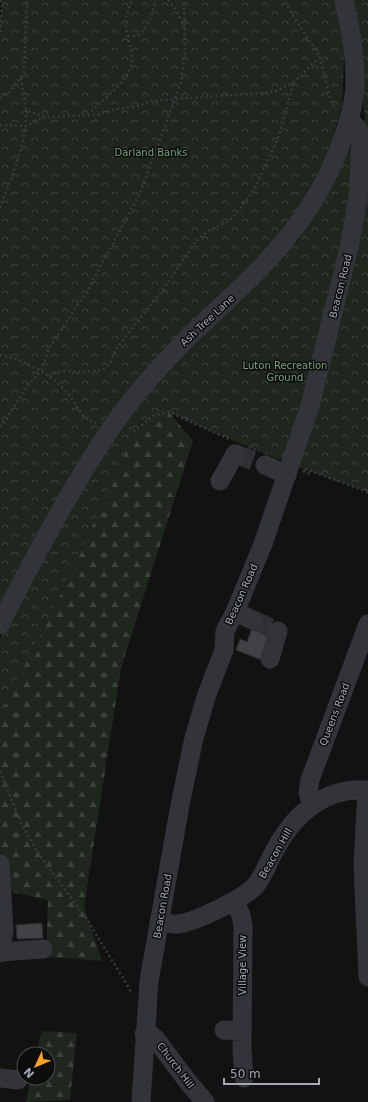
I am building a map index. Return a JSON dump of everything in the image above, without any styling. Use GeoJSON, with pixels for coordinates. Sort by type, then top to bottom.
{"type":"FeatureCollection","features":[{"type":"Feature","properties":{"kind":"street","name":"Ash Tree Lane"},"geometry":{"type":"LineString","coordinates":[[0,625],[18,586],[67,500],[107,422],[180,345],[259,271],[288,237],[322,186],[349,119],[353,104],[355,69],[354,54],[344,0]]}},
{"type":"Feature","properties":{"kind":"street","name":"Beacon Road"},"geometry":{"type":"LineString","coordinates":[[141,1102],[148,986],[180,804],[194,738],[207,694],[224,650],[225,631],[235,612],[263,544],[310,406],[349,248],[358,198],[361,144],[358,129],[349,119]]}},
{"type":"Feature","properties":{"kind":"street"},"geometry":{"type":"LineString","coordinates":[[220,481],[238,446]]}},
{"type":"Feature","properties":{"kind":"street"},"geometry":{"type":"LineString","coordinates":[[264,459],[289,469]]}},
{"type":"Feature","properties":{"kind":"street"},"geometry":{"type":"LineString","coordinates":[[235,612],[253,620]]}},
{"type":"Feature","properties":{"kind":"street","name":"Queens Road"},"geometry":{"type":"LineString","coordinates":[[312,804],[308,791],[310,780],[368,624]]}},
{"type":"Feature","properties":{"kind":"street"},"geometry":{"type":"LineString","coordinates":[[270,659],[278,631]]}},
{"type":"Feature","properties":{"kind":"street"},"geometry":{"type":"LineString","coordinates":[[368,790],[363,864],[368,977]]}},
{"type":"Feature","properties":{"kind":"street","name":"Beacon Hill"},"geometry":{"type":"LineString","coordinates":[[159,921],[181,924],[234,901],[256,885],[284,834],[299,814],[312,804],[326,798],[346,792],[368,790]]}},
{"type":"Feature","properties":{"kind":"street"},"geometry":{"type":"LineString","coordinates":[[0,864],[4,931],[0,952],[43,949]]}},
{"type":"Feature","properties":{"kind":"street","name":"Village View"},"geometry":{"type":"LineString","coordinates":[[234,901],[241,915],[243,926],[233,1030],[244,1078]]}},
{"type":"Feature","properties":{"kind":"street","name":"Church Hill"},"geometry":{"type":"LineString","coordinates":[[144,1034],[151,1035],[155,1038],[205,1102]]}},
{"type":"Feature","properties":{"kind":"path"},"geometry":{"type":"LineString","coordinates":[[0,0],[2,5],[0,32]]}},
{"type":"Feature","properties":{"kind":"path"},"geometry":{"type":"LineString","coordinates":[[0,98],[10,92],[24,73],[27,0]]}},
{"type":"Feature","properties":{"kind":"path"},"geometry":{"type":"LineString","coordinates":[[88,116],[107,97],[131,67],[132,61],[126,28],[126,15],[132,0]]}},
{"type":"Feature","properties":{"kind":"path"},"geometry":{"type":"LineString","coordinates":[[128,36],[136,37],[146,28],[152,17],[156,0]]}},
{"type":"Feature","properties":{"kind":"path"},"geometry":{"type":"LineString","coordinates":[[168,0],[177,11],[184,28]]}},
{"type":"Feature","properties":{"kind":"path"},"geometry":{"type":"LineString","coordinates":[[0,427],[29,384],[42,370],[48,350],[89,288],[140,192],[181,83],[185,52],[184,0]]}},
{"type":"Feature","properties":{"kind":"path"},"geometry":{"type":"LineString","coordinates":[[283,0],[320,57],[332,103],[335,109],[349,119]]}},
{"type":"Feature","properties":{"kind":"path"},"geometry":{"type":"LineString","coordinates":[[0,125],[26,126],[46,117],[96,115],[116,109],[139,106],[150,101],[167,101],[176,98],[274,92],[294,82],[320,57]]}},
{"type":"Feature","properties":{"kind":"path"},"geometry":{"type":"LineString","coordinates":[[0,208],[21,150],[26,126],[26,109],[21,78]]}},
{"type":"Feature","properties":{"kind":"path"},"geometry":{"type":"LineString","coordinates":[[49,375],[63,371],[85,372],[104,370],[110,363],[116,349],[165,287],[195,242],[208,231],[229,221],[239,210],[254,190],[278,138],[294,82]]}},
{"type":"Feature","properties":{"kind":"path"},"geometry":{"type":"LineString","coordinates":[[26,109],[46,117]]}},
{"type":"Feature","properties":{"kind":"path"},"geometry":{"type":"LineString","coordinates":[[0,355],[42,370],[49,375],[66,390],[76,404],[83,418],[107,422],[135,431],[154,416],[169,412],[264,459]]}},
{"type":"Feature","properties":{"kind":"path"},"geometry":{"type":"LineString","coordinates":[[289,469],[368,492]]}},
{"type":"Feature","properties":{"kind":"path"},"geometry":{"type":"LineString","coordinates":[[0,771],[21,823],[38,853],[92,928],[134,995]]}},
{"type":"Feature","properties":{"kind":"green space","name":"Darland Banks"},"geometry":{"type":"Polygon","coordinates":[[[1,0],[338,0],[345,30],[342,107],[321,175],[278,241],[166,347],[0,615],[0,18],[2,5],[1,0]]]}},
{"type":"Feature","properties":{"kind":"green space","name":"Luton Recreation Ground"},"geometry":{"type":"Polygon","coordinates":[[[352,0],[368,0],[368,492],[298,467],[215,433],[169,412],[153,416],[135,431],[69,577],[0,714],[0,639],[78,481],[116,421],[299,240],[365,119],[352,0]]]}},
{"type":"Feature","properties":{"kind":"green space"},"geometry":{"type":"Polygon","coordinates":[[[169,412],[193,441],[121,668],[84,907],[102,961],[46,957],[48,900],[11,892],[0,850],[0,714],[69,577],[135,431],[153,416],[169,412]]]}},
{"type":"Feature","properties":{"kind":"green space"},"geometry":{"type":"Polygon","coordinates":[[[42,1031],[77,1033],[70,1100],[26,1102],[29,1086],[56,1086],[56,1046],[38,1046],[42,1031]]]}},
{"type":"Feature","properties":{"kind":"building"},"geometry":{"type":"Polygon","coordinates":[[[256,617],[274,626],[264,661],[236,650],[240,639],[247,642],[256,617]]]}},
{"type":"Feature","properties":{"kind":"building"},"geometry":{"type":"Polygon","coordinates":[[[42,923],[43,938],[17,939],[16,925],[42,923]]]}},
{"type":"Feature","properties":{"kind":"tunnel"},"geometry":{"type":"LineString","coordinates":[[235,454],[265,465]]}},
{"type":"Feature","properties":{"kind":"tunnel"},"geometry":{"type":"LineString","coordinates":[[253,620],[278,631]]}}]}
